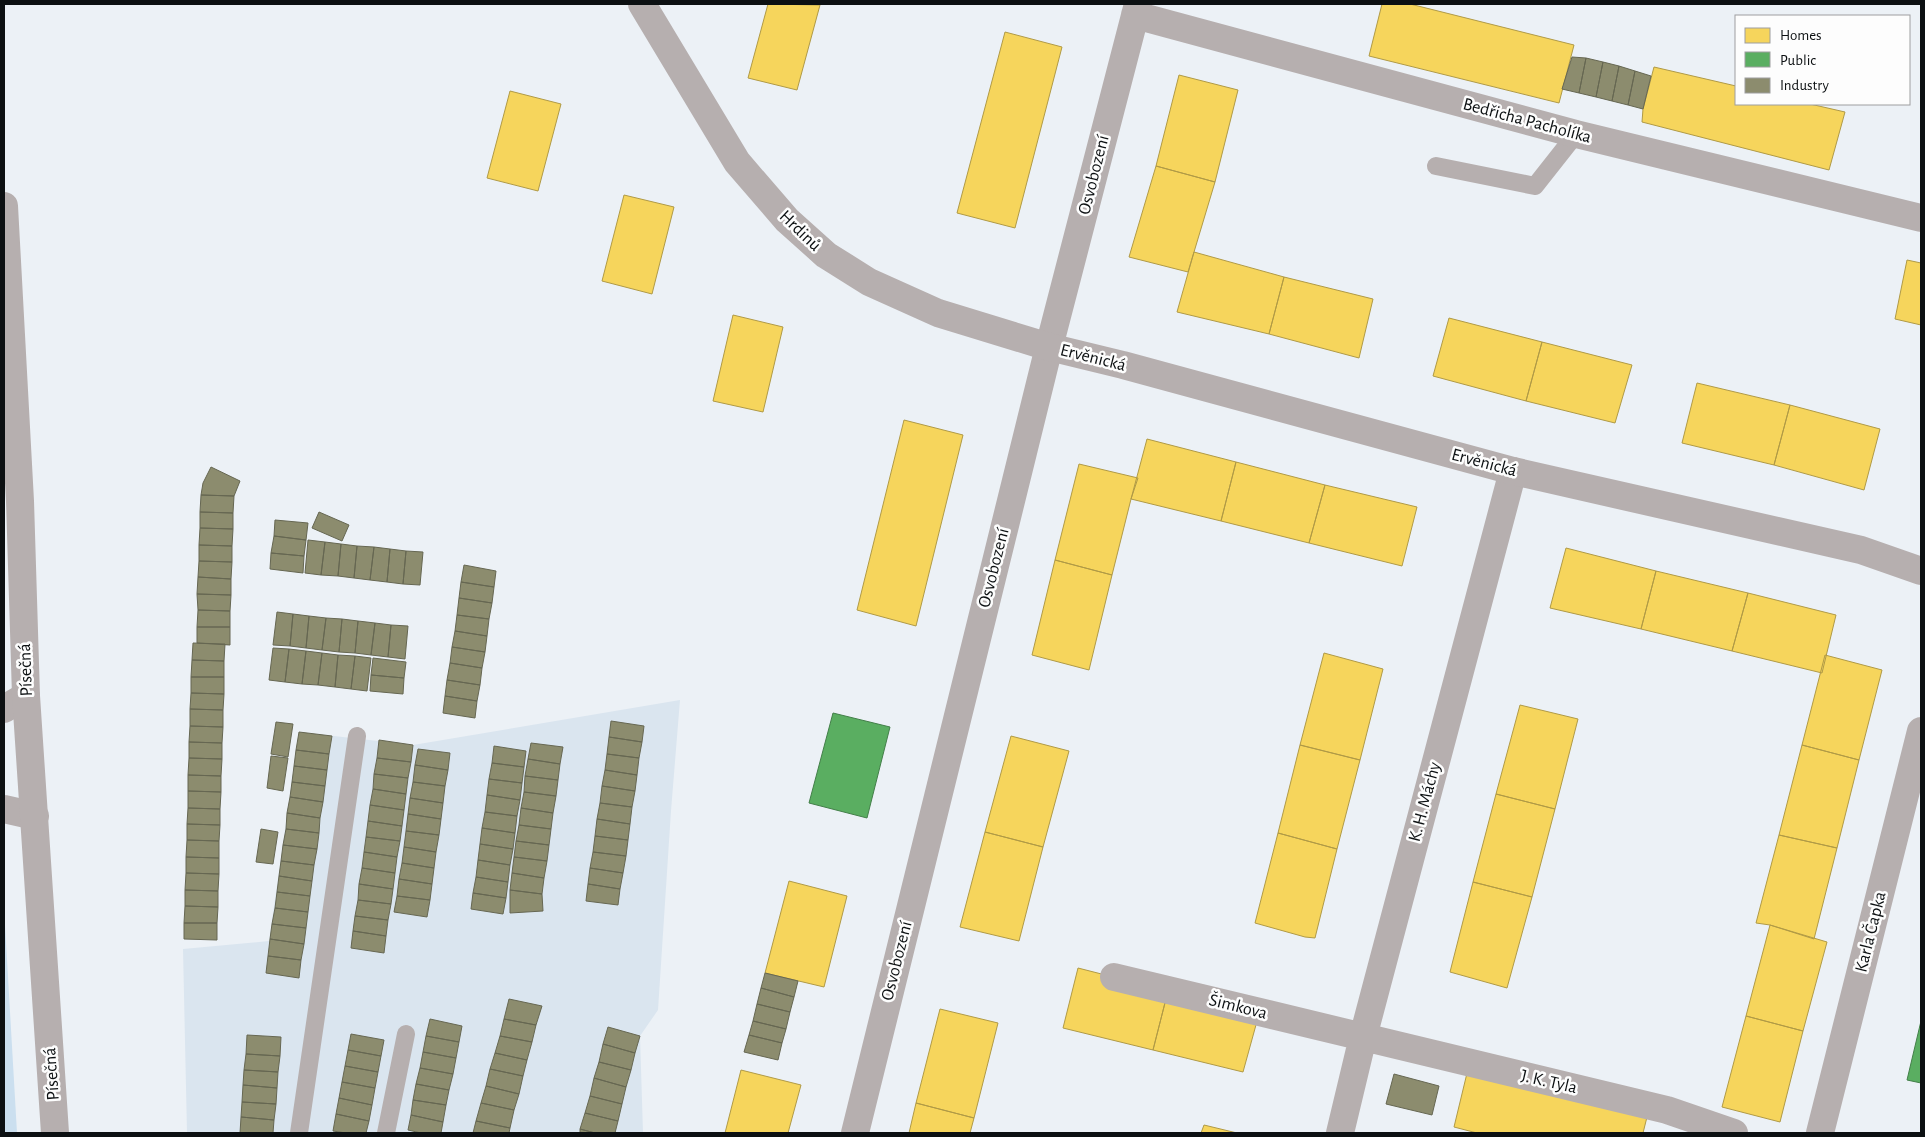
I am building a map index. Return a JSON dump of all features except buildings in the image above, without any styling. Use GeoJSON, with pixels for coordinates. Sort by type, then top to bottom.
{"type":"FeatureCollection","features":[{"type":"Feature","properties":{"kind":"street","name":"Hrdinů"},"geometry":{"type":"LineString","coordinates":[[642,4],[737,162],[787,220],[826,255],[869,282],[938,313],[1049,347]]}},
{"type":"Feature","properties":{"kind":"street","name":"Osvobození"},"geometry":{"type":"LineString","coordinates":[[855,1133],[1049,347],[1137,10]]}},
{"type":"Feature","properties":{"kind":"street","name":"Bedřicha Pacholíka"},"geometry":{"type":"LineString","coordinates":[[1137,10],[1576,134],[1921,218]]}},
{"type":"Feature","properties":{"kind":"street","name":"Písečná"},"geometry":{"type":"LineString","coordinates":[[4,206],[20,501],[15,702],[35,816],[55,1133]]}},
{"type":"Feature","properties":{"kind":"street","name":"Ervěnická"},"geometry":{"type":"LineString","coordinates":[[1049,347],[1513,471],[1860,550],[1921,571]]}},
{"type":"Feature","properties":{"kind":"street","name":"K. H. Máchy"},"geometry":{"type":"LineString","coordinates":[[1340,1133],[1363,1037],[1513,471]]}},
{"type":"Feature","properties":{"kind":"street","name":"Karla Čapka"},"geometry":{"type":"LineString","coordinates":[[1820,1133],[1921,731]]}},
{"type":"Feature","properties":{"kind":"street"},"geometry":{"type":"LineString","coordinates":[[4,809],[35,816]]}},
{"type":"Feature","properties":{"kind":"street","name":"Šimkova"},"geometry":{"type":"LineString","coordinates":[[1114,977],[1363,1037]]}},
{"type":"Feature","properties":{"kind":"street","name":"J. K. Tyla"},"geometry":{"type":"LineString","coordinates":[[1363,1037],[1668,1110],[1734,1133]]}},
{"type":"Feature","properties":{"kind":"lane"},"geometry":{"type":"LineString","coordinates":[[1436,166],[1535,186],[1576,134]]}},
{"type":"Feature","properties":{"kind":"lane"},"geometry":{"type":"LineString","coordinates":[[299,1133],[357,736]]}},
{"type":"Feature","properties":{"kind":"lane"},"geometry":{"type":"LineString","coordinates":[[386,1133],[406,1034]]}},
{"type":"Feature","properties":{"kind":"shaded area"},"geometry":{"type":"Polygon","coordinates":[[[680,700],[658,1010],[640,1036],[643,1133],[187,1133],[183,949],[269,941],[299,732],[413,745],[680,700]]]}},
{"type":"Feature","properties":{"kind":"shaded area"},"geometry":{"type":"Polygon","coordinates":[[[4,905],[5,925],[17,1133],[4,1133],[4,905]]]}}]}
